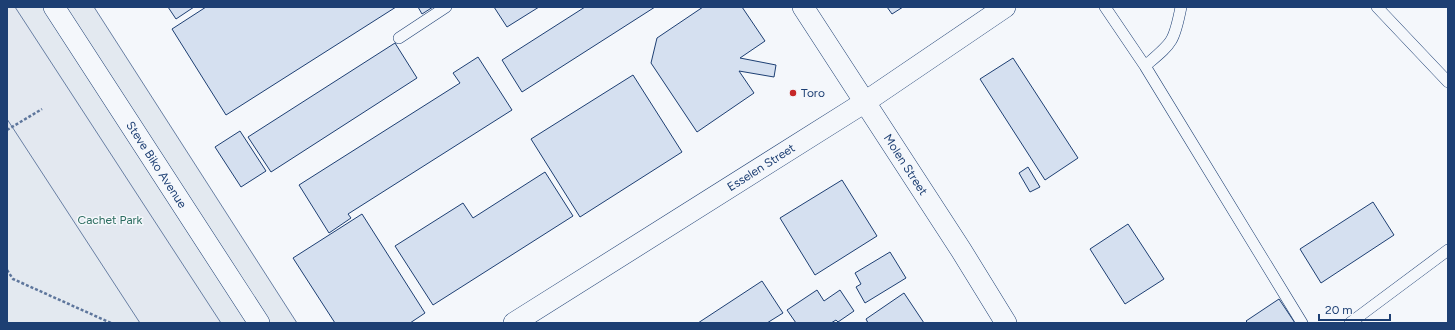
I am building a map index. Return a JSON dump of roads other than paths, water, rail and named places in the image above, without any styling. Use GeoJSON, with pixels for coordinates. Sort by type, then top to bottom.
{"type":"FeatureCollection","features":[{"type":"Feature","properties":{"kind":"street","name":"Steve Biko Avenue"},"geometry":{"type":"LineString","coordinates":[[54,7],[259,323]]}},
{"type":"Feature","properties":{"kind":"street","name":"Molen Street"},"geometry":{"type":"LineString","coordinates":[[803,7],[1006,323]]}},
{"type":"Feature","properties":{"kind":"street","name":"Esselen Street"},"geometry":{"type":"LineString","coordinates":[[514,323],[865,102],[1005,7]]}},
{"type":"Feature","properties":{"kind":"lane"},"geometry":{"type":"LineString","coordinates":[[400,38],[446,7]]}},
{"type":"Feature","properties":{"kind":"lane"},"geometry":{"type":"LineString","coordinates":[[1105,7],[1144,66],[1302,323]]}},
{"type":"Feature","properties":{"kind":"lane"},"geometry":{"type":"LineString","coordinates":[[1144,66],[1170,45],[1176,32],[1181,7]]}},
{"type":"Feature","properties":{"kind":"lane"},"geometry":{"type":"LineString","coordinates":[[1377,7],[1448,82]]}},
{"type":"Feature","properties":{"kind":"lane"},"geometry":{"type":"LineString","coordinates":[[1350,323],[1448,250]]}},
{"type":"Feature","properties":{"kind":"place","name":"Toro"},"geometry":{"type":"Point","coordinates":[793,93]}},
{"type":"Feature","properties":{"kind":"park label","name":"Cachet Park"},"geometry":{"type":"Point","coordinates":[110,220]}}]}
